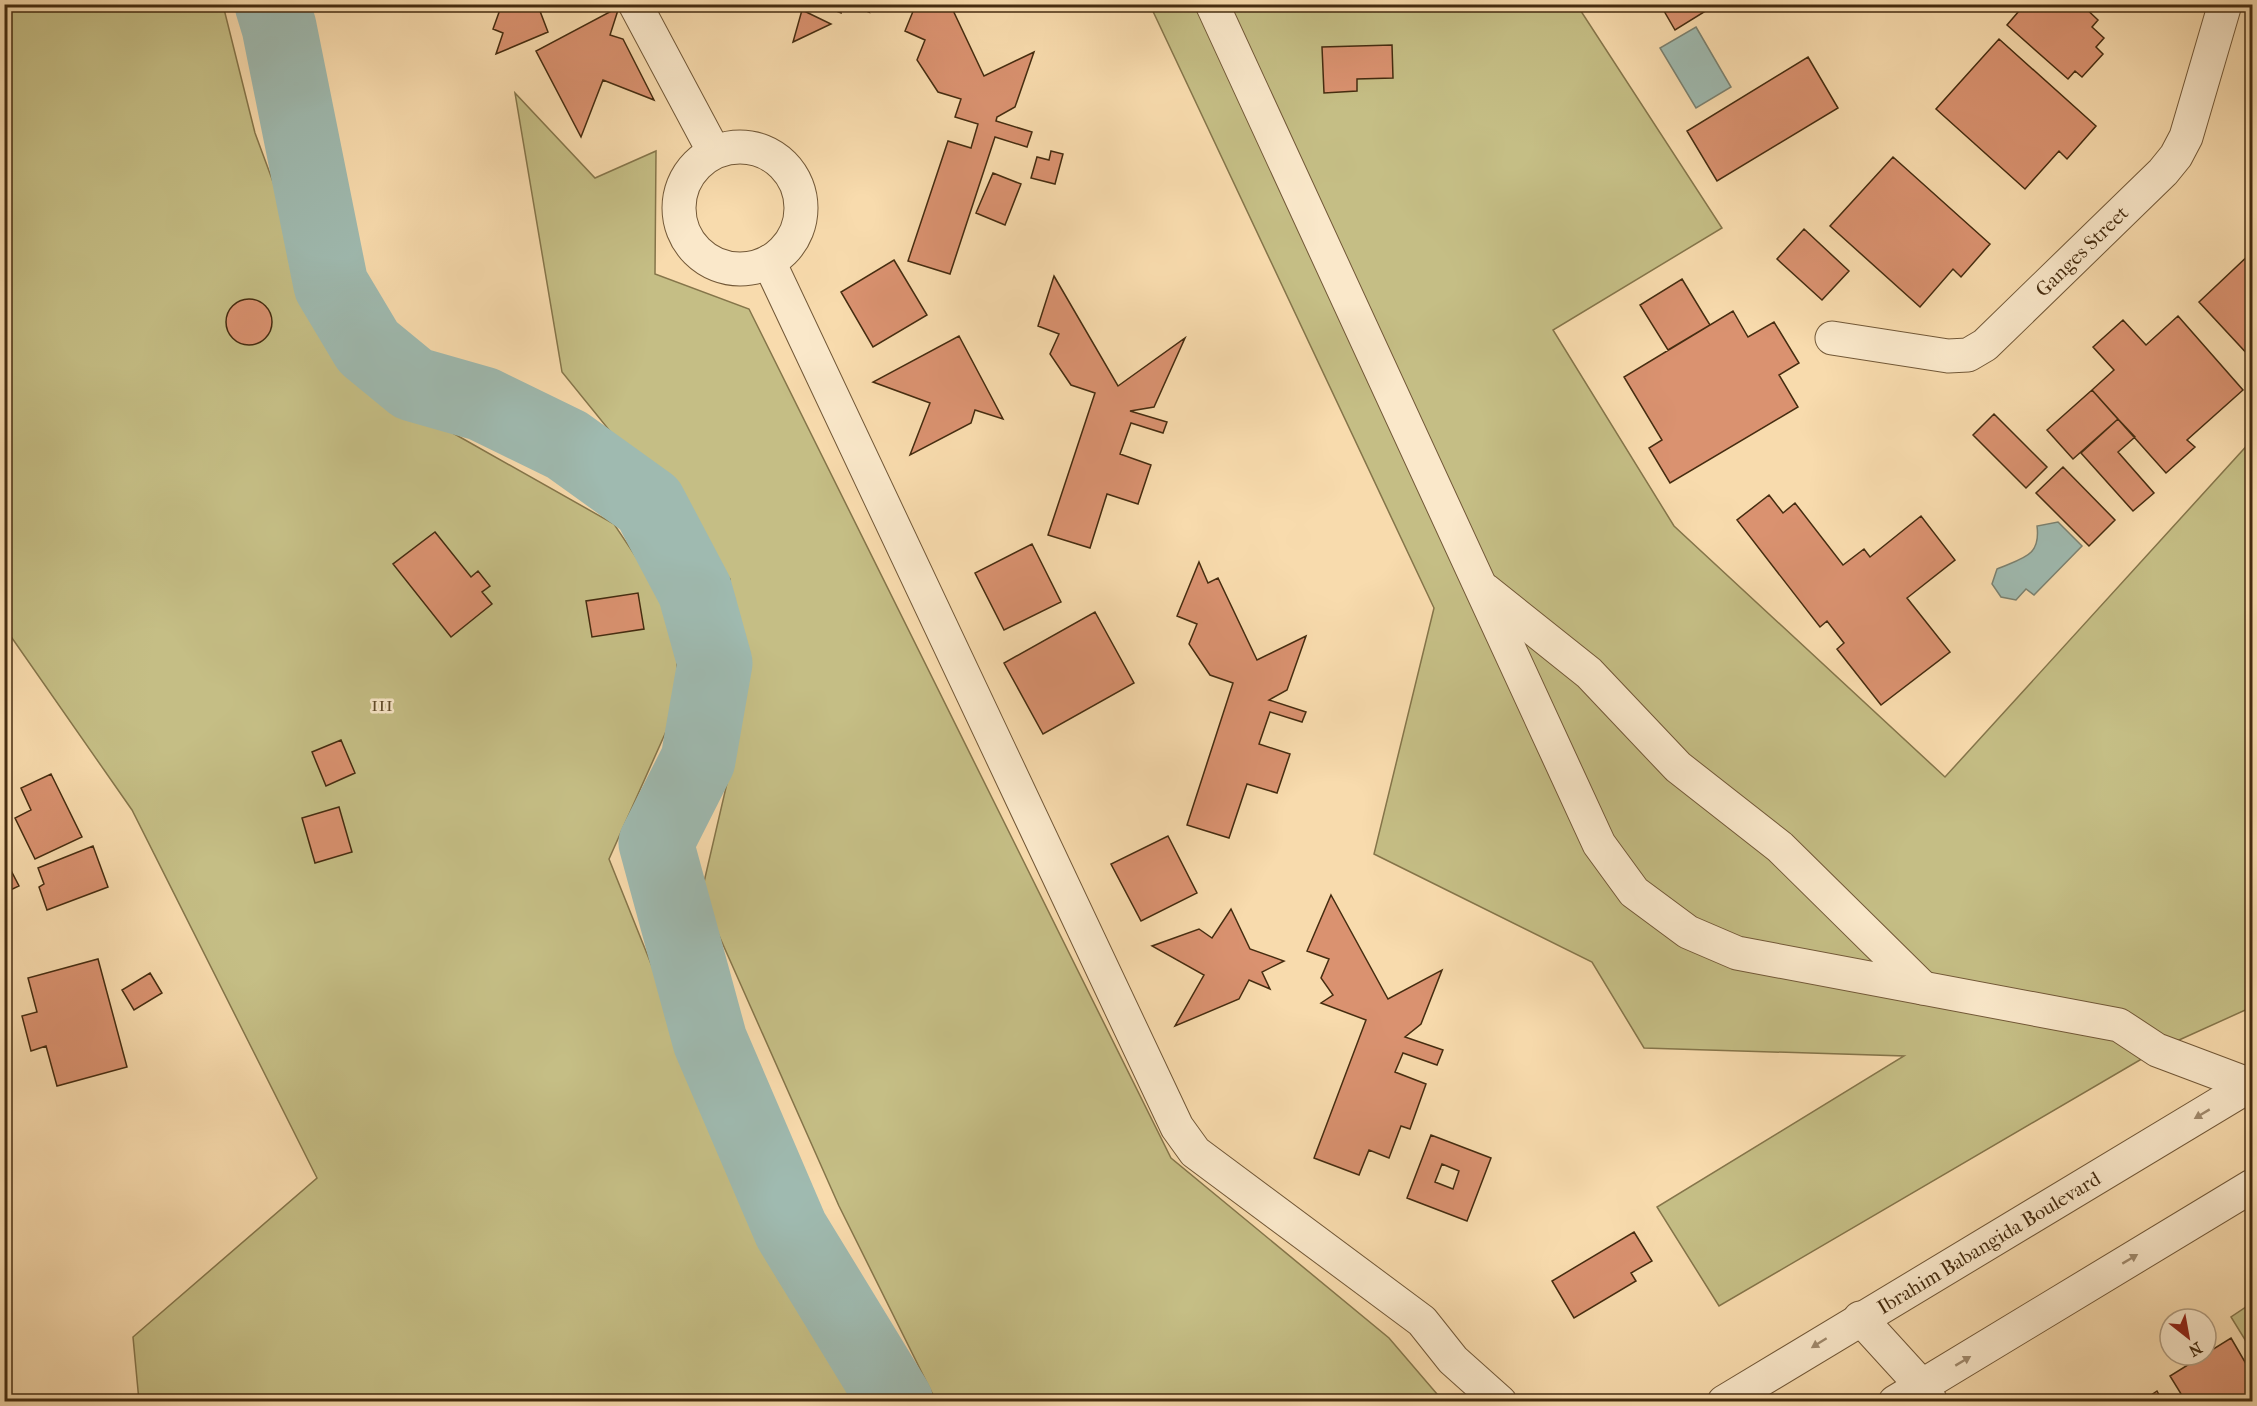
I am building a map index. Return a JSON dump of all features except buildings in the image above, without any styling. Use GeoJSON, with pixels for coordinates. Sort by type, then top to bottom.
{"type":"FeatureCollection","features":[{"type":"Feature","properties":{"kind":"street"},"geometry":{"type":"LineString","coordinates":[[635,4],[714,152]]}},
{"type":"Feature","properties":{"kind":"street"},"geometry":{"type":"LineString","coordinates":[[1212,4],[1599,844],[1634,892],[1688,932],[1737,953],[2120,1025],[2157,1050],[2251,1085]]}},
{"type":"Feature","properties":{"kind":"street","name":"Ganges Street"},"geometry":{"type":"LineString","coordinates":[[1832,338],[1948,356],[1968,355],[1985,345],[2163,172],[2176,156],[2186,137],[2224,4]]}},
{"type":"Feature","properties":{"kind":"street"},"geometry":{"type":"LineString","coordinates":[[735,146],[756,148],[775,156],[790,171],[800,190],[802,211],[798,232],[786,249],[769,262],[751,269],[731,269],[712,263],[696,251],[684,236],[678,217],[679,197],[685,179],[698,163],[714,152],[735,146]]}},
{"type":"Feature","properties":{"kind":"street"},"geometry":{"type":"LineString","coordinates":[[769,262],[1178,1127],[1195,1152],[1422,1321],[1453,1360],[1500,1401]]}},
{"type":"Feature","properties":{"kind":"street"},"geometry":{"type":"LineString","coordinates":[[1480,586],[1588,673],[1678,767],[1780,847],[1923,988]]}},
{"type":"Feature","properties":{"kind":"street","name":"Ibrahim Babangida Boulevard"},"geometry":{"type":"LineString","coordinates":[[1725,1401],[2251,1085]]}},
{"type":"Feature","properties":{"kind":"street"},"geometry":{"type":"LineString","coordinates":[[1860,1318],[1916,1396],[2253,1186]]}},
{"type":"Feature","properties":{"kind":"green space","name":"111"},"geometry":{"type":"Polygon","coordinates":[[[4,5],[223,5],[255,133],[340,363],[451,432],[614,524],[677,618],[677,707],[609,859],[767,1253],[853,1401],[139,1401],[133,1337],[317,1178],[132,810],[5,628],[4,5]]]}},
{"type":"Feature","properties":{"kind":"green space"},"geometry":{"type":"Polygon","coordinates":[[[1150,5],[1577,5],[1722,228],[1553,330],[1674,526],[1945,777],[2252,440],[2252,1007],[2157,1050],[1719,1306],[1657,1207],[1904,1056],[1644,1048],[1592,962],[1374,854],[1434,608],[1150,5]]]}},
{"type":"Feature","properties":{"kind":"green space"},"geometry":{"type":"Polygon","coordinates":[[[515,93],[595,178],[656,151],[655,274],[749,309],[1171,1158],[1389,1338],[1443,1401],[936,1401],[839,1206],[701,895],[731,766],[730,579],[562,372],[515,93]]]}},
{"type":"Feature","properties":{"kind":"green space"},"geometry":{"type":"Polygon","coordinates":[[[2252,1303],[2252,1351],[2231,1317],[2252,1303]]]}},
{"type":"Feature","properties":{"kind":"shaded area"},"geometry":{"type":"Polygon","coordinates":[[[1696,27],[1731,87],[1696,108],[1660,48],[1696,27]]]}},
{"type":"Feature","properties":{"kind":"shaded area"},"geometry":{"type":"Polygon","coordinates":[[[2058,522],[2082,546],[2034,595],[2026,589],[2016,600],[2001,597],[1992,584],[1997,569],[2022,559],[2033,550],[2036,544],[2037,526],[2058,522]]]}},
{"type":"Feature","properties":{"kind":"waterway"},"geometry":{"type":"LineString","coordinates":[[272,4],[279,27],[331,285],[368,347],[413,384],[483,404],[567,445],[649,504],[695,591],[715,663],[698,760],[656,843],[710,1041],[791,1230],[896,1402]]}}]}
